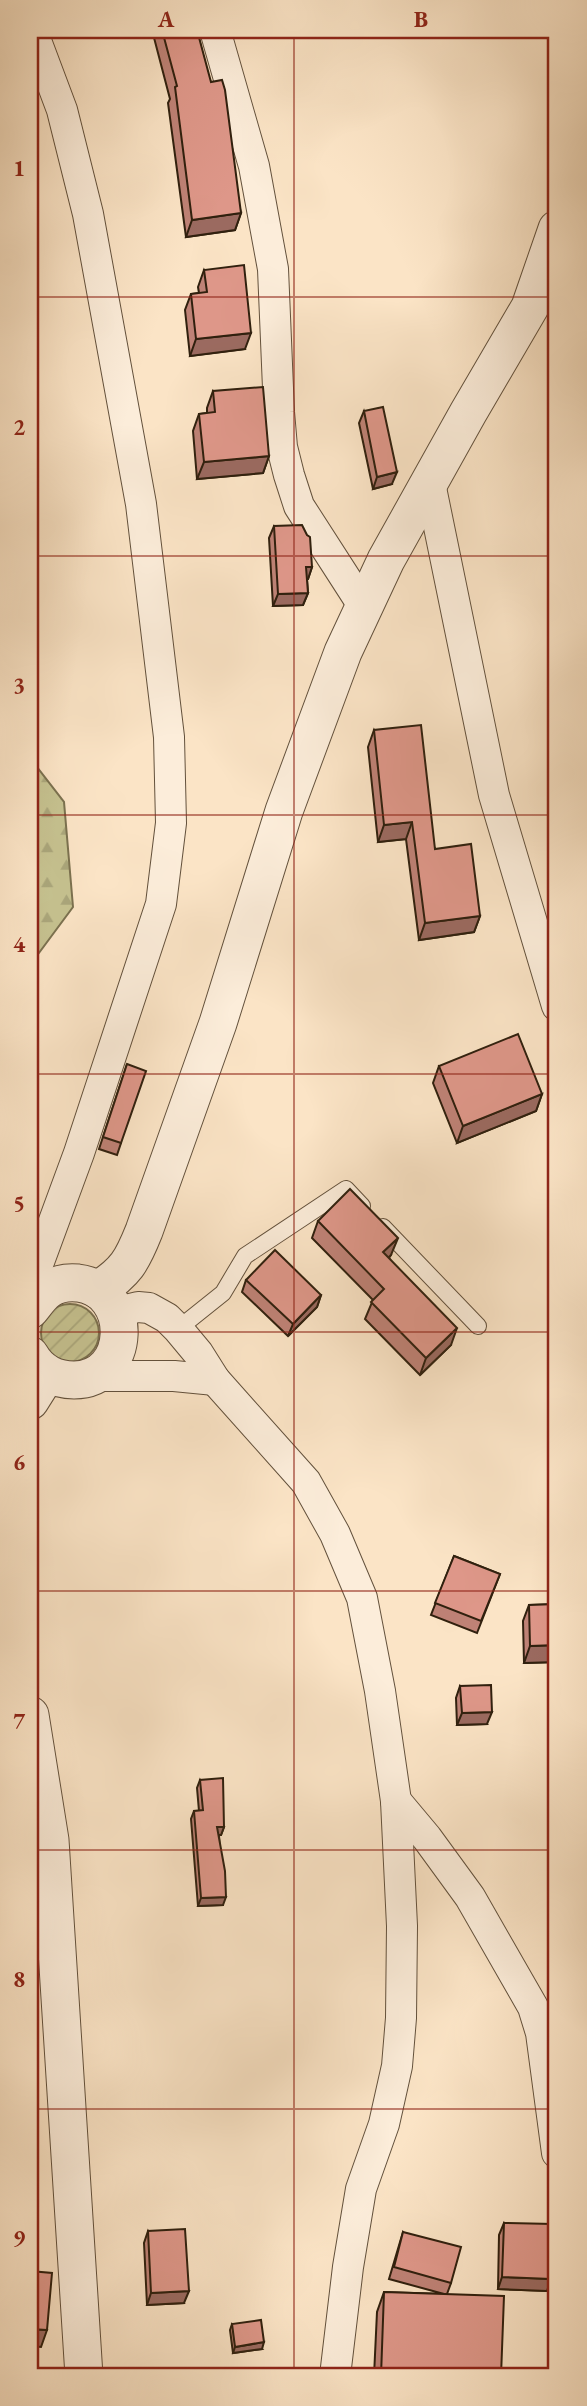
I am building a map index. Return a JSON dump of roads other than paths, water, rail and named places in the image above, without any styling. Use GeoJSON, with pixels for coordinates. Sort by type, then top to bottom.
{"type":"FeatureCollection","features":[{"type":"Feature","properties":{"kind":"street"},"geometry":{"type":"LineString","coordinates":[[32,30],[62,110],[88,214],[141,504],[169,737],[171,823],[161,904],[33,1296]]}},
{"type":"Feature","properties":{"kind":"street"},"geometry":{"type":"LineString","coordinates":[[215,30],[254,166],[273,269],[279,412],[282,447],[289,475],[299,506],[364,607]]}},
{"type":"Feature","properties":{"kind":"street"},"geometry":{"type":"LineString","coordinates":[[108,1301],[122,1273],[132,1261],[144,1231],[218,1023],[284,811],[343,652],[386,560],[530,307],[557,229]]}},
{"type":"Feature","properties":{"kind":"street"},"geometry":{"type":"LineString","coordinates":[[430,483],[494,795],[557,1006]]}},
{"type":"Feature","properties":{"kind":"street"},"geometry":{"type":"LineString","coordinates":[[33,1296],[62,1283],[84,1284],[108,1301],[149,1308],[167,1318],[198,1353],[215,1380],[306,1482],[340,1547],[362,1598],[380,1691],[396,1801],[402,1926],[401,2018],[397,2066],[384,2124],[361,2189],[348,2267],[335,2376]]}},
{"type":"Feature","properties":{"kind":"street"},"geometry":{"type":"LineString","coordinates":[[93,1376],[114,1356],[120,1342],[120,1327],[108,1301]]}},
{"type":"Feature","properties":{"kind":"street"},"geometry":{"type":"LineString","coordinates":[[36,1376],[63,1380],[93,1376],[174,1376],[215,1380]]}},
{"type":"Feature","properties":{"kind":"street"},"geometry":{"type":"LineString","coordinates":[[30,1715],[50,1840],[84,2376]]}},
{"type":"Feature","properties":{"kind":"street"},"geometry":{"type":"LineString","coordinates":[[396,1801],[470,1897],[533,2007],[541,2033],[557,2152]]}},
{"type":"Feature","properties":{"kind":"lane"},"geometry":{"type":"LineString","coordinates":[[178,1329],[223,1293],[245,1256],[346,1189],[478,1326]]}}]}
